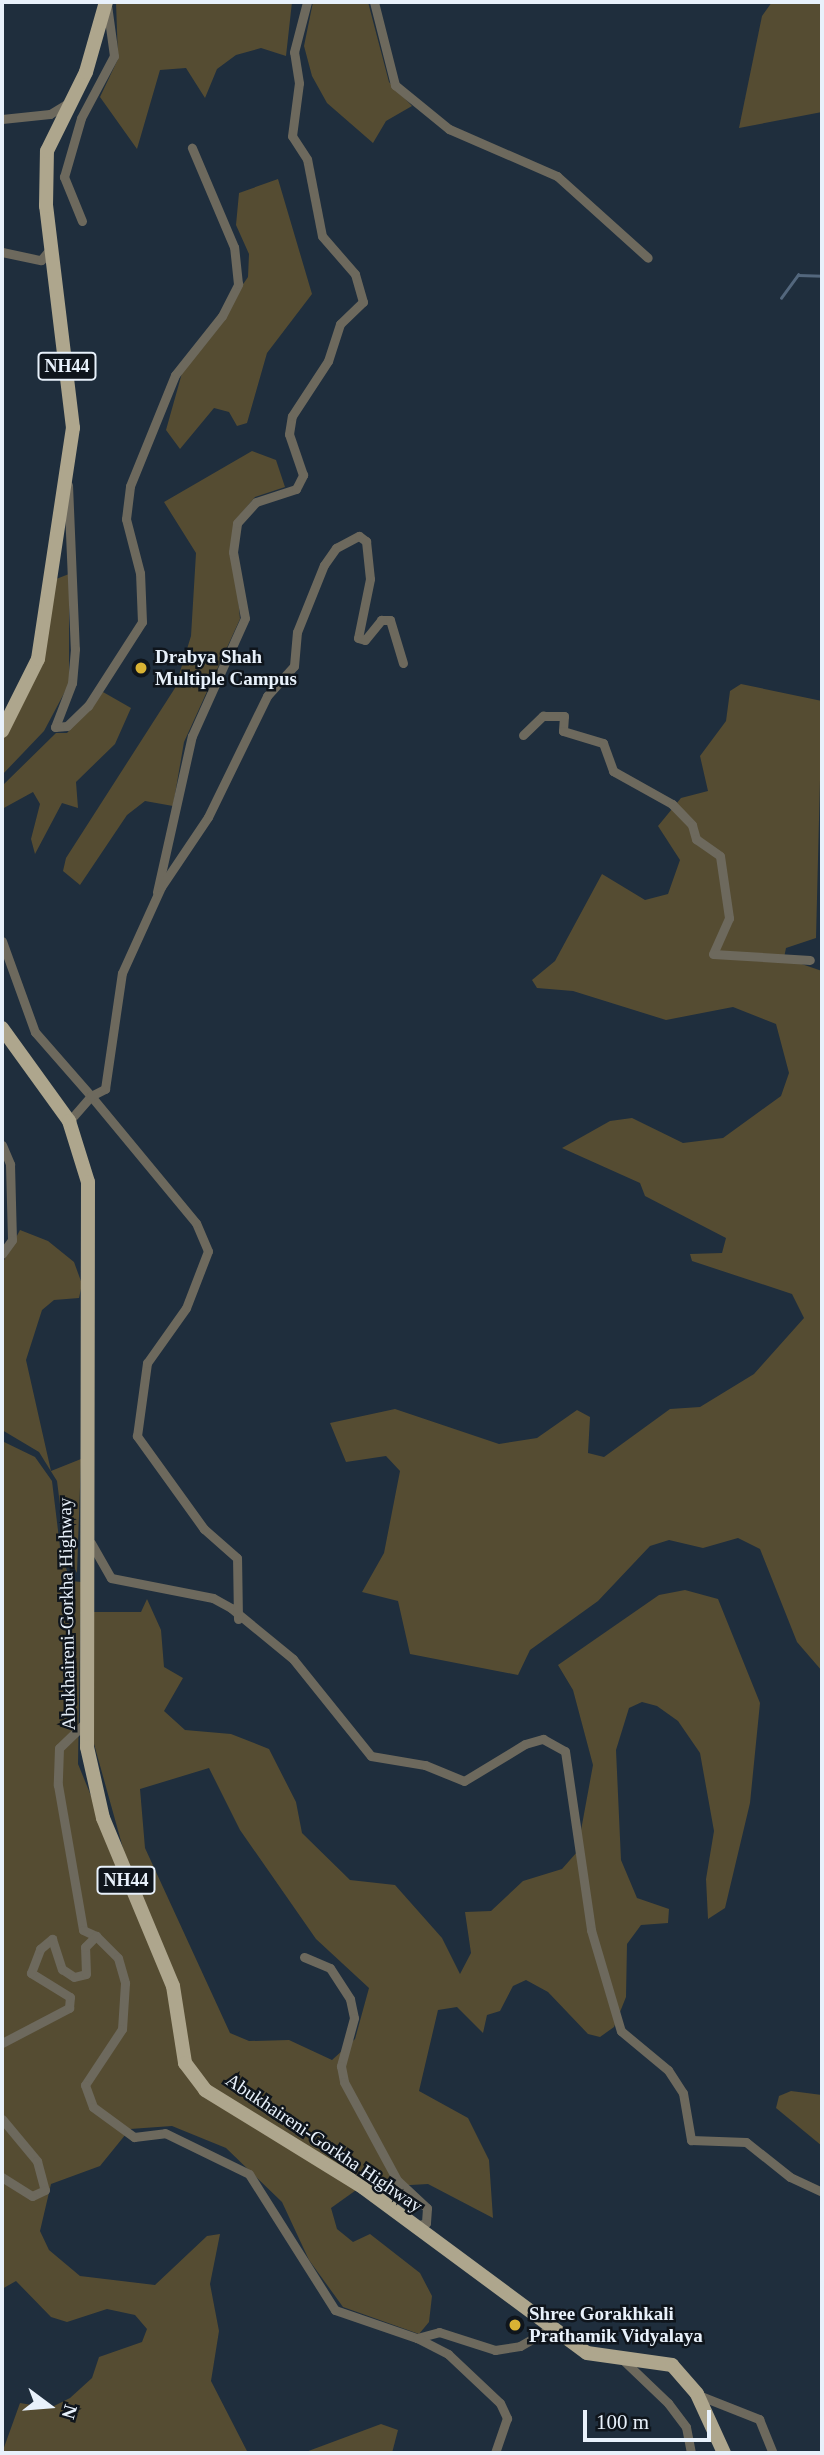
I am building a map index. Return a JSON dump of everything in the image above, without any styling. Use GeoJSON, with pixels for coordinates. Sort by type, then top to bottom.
{"type":"FeatureCollection","features":[{"type":"Feature","properties":{"kind":"main road","name":"NH44"},"geometry":{"type":"LineString","coordinates":[[2,731],[38,659],[68,483],[72,408],[51,248],[47,151],[97,45],[106,2]]}},
{"type":"Feature","properties":{"kind":"main road","name":"Abukhaireni-Gorkha Highway"},"geometry":{"type":"LineString","coordinates":[[2,1028],[69,1121],[88,1182],[83,1524],[85,1723],[103,1818],[173,1986],[181,2047],[193,2078],[416,2226],[587,2353],[622,2359],[665,2361],[697,2394],[724,2453]]}},
{"type":"Feature","properties":{"kind":"street"},"geometry":{"type":"LineString","coordinates":[[82,221],[64,177],[81,118],[114,56],[114,25],[106,2]]}},
{"type":"Feature","properties":{"kind":"street"},"geometry":{"type":"LineString","coordinates":[[157,897],[192,736],[245,618],[233,552],[237,523],[256,502],[296,489],[303,475],[289,434],[292,416],[328,361],[340,324],[363,302],[355,274],[321,236],[307,159],[292,136],[299,83],[294,52],[307,2]]}},
{"type":"Feature","properties":{"kind":"street"},"geometry":{"type":"LineString","coordinates":[[374,2],[395,85],[449,129],[557,176],[648,258]]}},
{"type":"Feature","properties":{"kind":"street"},"geometry":{"type":"LineString","coordinates":[[2,120],[50,114],[71,102]]}},
{"type":"Feature","properties":{"kind":"street"},"geometry":{"type":"LineString","coordinates":[[68,483],[75,649],[72,683],[55,727],[67,726],[88,706],[142,622],[140,573],[126,519],[130,486],[175,374],[222,316],[238,284],[234,247],[192,148]]}},
{"type":"Feature","properties":{"kind":"street"},"geometry":{"type":"LineString","coordinates":[[2,252],[41,260],[51,248]]}},
{"type":"Feature","properties":{"kind":"street"},"geometry":{"type":"LineString","coordinates":[[69,1121],[90,1096],[105,1089],[122,973],[157,897],[208,817],[267,696],[294,666],[297,632],[324,565],[336,548],[359,536],[366,541],[370,579],[358,638],[365,640],[380,620],[390,620],[403,663]]}},
{"type":"Feature","properties":{"kind":"street"},"geometry":{"type":"LineString","coordinates":[[523,735],[543,716],[564,716],[563,730],[603,743],[613,771],[671,804],[692,825],[696,839],[720,856],[729,918],[713,954],[810,960]]}},
{"type":"Feature","properties":{"kind":"street"},"geometry":{"type":"LineString","coordinates":[[2,941],[35,1032],[196,1223],[208,1251],[186,1308],[147,1363],[137,1436],[204,1529],[237,1558],[238,1619]]}},
{"type":"Feature","properties":{"kind":"street"},"geometry":{"type":"LineString","coordinates":[[2,1145],[10,1164],[12,1240],[2,1254]]}},
{"type":"Feature","properties":{"kind":"street"},"geometry":{"type":"LineString","coordinates":[[83,1524],[111,1578],[213,1598],[293,1659],[372,1756],[425,1765],[464,1781],[525,1744],[543,1739],[565,1751],[592,1930],[621,2031],[668,2070],[683,2093],[691,2140],[746,2142],[790,2177],[822,2192]]}},
{"type":"Feature","properties":{"kind":"street"},"geometry":{"type":"LineString","coordinates":[[85,1723],[59,1748],[58,1785],[83,1930],[96,1936],[118,1958],[125,1983],[122,2029],[85,2085],[85,2096],[134,2137],[164,2133],[250,2174],[335,2311],[417,2339],[447,2354],[500,2403],[507,2418],[495,2453]]}},
{"type":"Feature","properties":{"kind":"street"},"geometry":{"type":"LineString","coordinates":[[2,2043],[69,2008],[70,1997],[31,1973],[40,1949],[51,1939],[62,1969],[74,1977],[86,1974],[85,1947],[96,1936]]}},
{"type":"Feature","properties":{"kind":"street"},"geometry":{"type":"LineString","coordinates":[[304,1957],[330,1968],[350,1999],[354,2018],[341,2066],[344,2082],[397,2180],[427,2208],[426,2223],[416,2226]]}},
{"type":"Feature","properties":{"kind":"street"},"geometry":{"type":"LineString","coordinates":[[2,2119],[37,2161],[45,2190],[32,2196],[2,2177]]}},
{"type":"Feature","properties":{"kind":"street"},"geometry":{"type":"LineString","coordinates":[[417,2339],[439,2332],[495,2350],[520,2346],[551,2328]]}},
{"type":"Feature","properties":{"kind":"street"},"geometry":{"type":"LineString","coordinates":[[622,2359],[668,2403],[686,2427],[691,2453]]}},
{"type":"Feature","properties":{"kind":"street"},"geometry":{"type":"LineString","coordinates":[[697,2394],[760,2418],[773,2453]]}},
{"type":"Feature","properties":{"kind":"shaded area"},"geometry":{"type":"Polygon","coordinates":[[[116,2],[292,2],[286,56],[261,48],[236,55],[217,69],[205,98],[186,68],[160,70],[137,149],[100,97],[118,59],[116,2]]]}},
{"type":"Feature","properties":{"kind":"shaded area"},"geometry":{"type":"Polygon","coordinates":[[[313,2],[368,2],[389,82],[412,106],[386,121],[373,143],[327,103],[312,76],[304,46],[313,2]]]}},
{"type":"Feature","properties":{"kind":"shaded area"},"geometry":{"type":"Polygon","coordinates":[[[772,2],[822,2],[822,112],[739,128],[762,16],[772,2]]]}},
{"type":"Feature","properties":{"kind":"shaded area"},"geometry":{"type":"Polygon","coordinates":[[[278,179],[312,294],[267,353],[247,423],[237,426],[229,412],[214,408],[180,449],[166,430],[182,373],[248,277],[249,254],[236,225],[239,193],[278,179]]]}},
{"type":"Feature","properties":{"kind":"shaded area"},"geometry":{"type":"Polygon","coordinates":[[[252,451],[276,460],[285,487],[255,497],[240,515],[233,539],[240,619],[184,742],[173,806],[145,801],[127,815],[80,885],[63,871],[66,858],[175,688],[191,636],[196,553],[164,502],[252,451]]]}},
{"type":"Feature","properties":{"kind":"shaded area"},"geometry":{"type":"Polygon","coordinates":[[[69,574],[69,684],[44,731],[2,775],[2,740],[43,664],[51,581],[69,574]]]}},
{"type":"Feature","properties":{"kind":"shaded area"},"geometry":{"type":"Polygon","coordinates":[[[741,684],[822,701],[816,938],[786,948],[784,958],[822,971],[822,1671],[797,1642],[760,1549],[738,1538],[703,1548],[669,1540],[650,1546],[598,1601],[530,1650],[518,1675],[410,1654],[398,1601],[362,1592],[384,1553],[400,1471],[386,1456],[346,1462],[330,1423],[395,1409],[499,1444],[537,1438],[577,1410],[590,1417],[588,1453],[604,1457],[670,1409],[700,1407],[754,1374],[804,1318],[792,1294],[692,1261],[690,1254],[722,1253],[726,1238],[645,1196],[640,1183],[562,1148],[610,1121],[632,1118],[683,1143],[723,1138],[781,1096],[789,1073],[776,1024],[733,1007],[666,1020],[573,991],[537,988],[532,980],[555,961],[602,874],[645,900],[668,894],[680,860],[658,826],[681,798],[708,791],[700,756],[726,721],[730,691],[741,684]]]}},
{"type":"Feature","properties":{"kind":"shaded area"},"geometry":{"type":"Polygon","coordinates":[[[103,692],[131,708],[115,744],[76,782],[78,808],[62,803],[35,854],[31,839],[40,804],[33,792],[2,809],[2,786],[56,733],[67,733],[103,692]]]}},
{"type":"Feature","properties":{"kind":"shaded area"},"geometry":{"type":"Polygon","coordinates":[[[20,1230],[48,1241],[74,1262],[82,1284],[79,1298],[54,1300],[42,1310],[26,1360],[51,1471],[81,1459],[77,1573],[66,1552],[57,1481],[39,1452],[2,1430],[2,1264],[20,1230]]]}},
{"type":"Feature","properties":{"kind":"shaded area"},"geometry":{"type":"Polygon","coordinates":[[[2,1441],[35,1457],[52,1481],[61,1555],[71,1581],[81,1582],[78,1764],[174,1998],[173,2031],[182,2019],[180,1993],[126,1859],[94,1744],[91,1612],[141,1612],[147,1599],[161,1630],[164,1667],[183,1678],[164,1711],[185,1730],[231,1734],[269,1749],[296,1802],[302,1833],[350,1880],[395,1885],[442,1938],[460,1974],[471,1953],[465,1912],[491,1911],[523,1881],[562,1869],[577,1852],[593,1765],[573,1690],[558,1665],[659,1595],[685,1590],[718,1599],[760,1703],[750,1803],[725,1908],[708,1919],[706,1879],[714,1831],[700,1753],[678,1721],[657,1706],[642,1702],[629,1708],[616,1750],[621,1860],[637,1898],[669,1909],[668,1923],[641,1925],[627,1944],[626,1997],[614,2027],[600,2037],[588,2034],[548,1992],[526,1980],[513,1986],[500,2011],[487,2015],[483,2033],[457,2007],[438,2010],[419,2091],[468,2118],[489,2160],[493,2218],[428,2184],[359,2188],[331,2208],[337,2229],[353,2242],[370,2234],[420,2273],[432,2296],[429,2322],[419,2334],[343,2307],[309,2260],[282,2202],[226,2148],[172,2126],[130,2129],[100,2166],[51,2184],[40,2231],[49,2250],[80,2276],[155,2285],[207,2236],[220,2234],[210,2284],[219,2331],[211,2381],[248,2453],[2,2453],[20,2403],[50,2408],[70,2398],[92,2378],[99,2357],[142,2342],[147,2329],[135,2315],[107,2309],[67,2322],[51,2317],[16,2281],[2,2289],[2,1441]],[[209,1768],[140,1789],[145,1848],[230,2033],[249,2041],[289,2040],[332,2060],[355,2039],[369,1988],[316,1939],[240,1830],[209,1768]]]}},
{"type":"Feature","properties":{"kind":"shaded area"},"geometry":{"type":"Polygon","coordinates":[[[791,2091],[822,2095],[822,2146],[776,2108],[779,2096],[791,2091]]]}},
{"type":"Feature","properties":{"kind":"shaded area"},"geometry":{"type":"Polygon","coordinates":[[[381,2424],[398,2430],[392,2453],[303,2453],[381,2424]]]}},
{"type":"Feature","properties":{"kind":"waterway"},"geometry":{"type":"LineString","coordinates":[[781,298],[798,275],[822,276]]}},
{"type":"Feature","properties":{"kind":"place","name":"Drabya Shah Multiple Campus"},"geometry":{"type":"Point","coordinates":[141,668]}},
{"type":"Feature","properties":{"kind":"place","name":"Shree Gorakhkali Prathamik Vidyalaya"},"geometry":{"type":"Point","coordinates":[515,2325]}}]}
